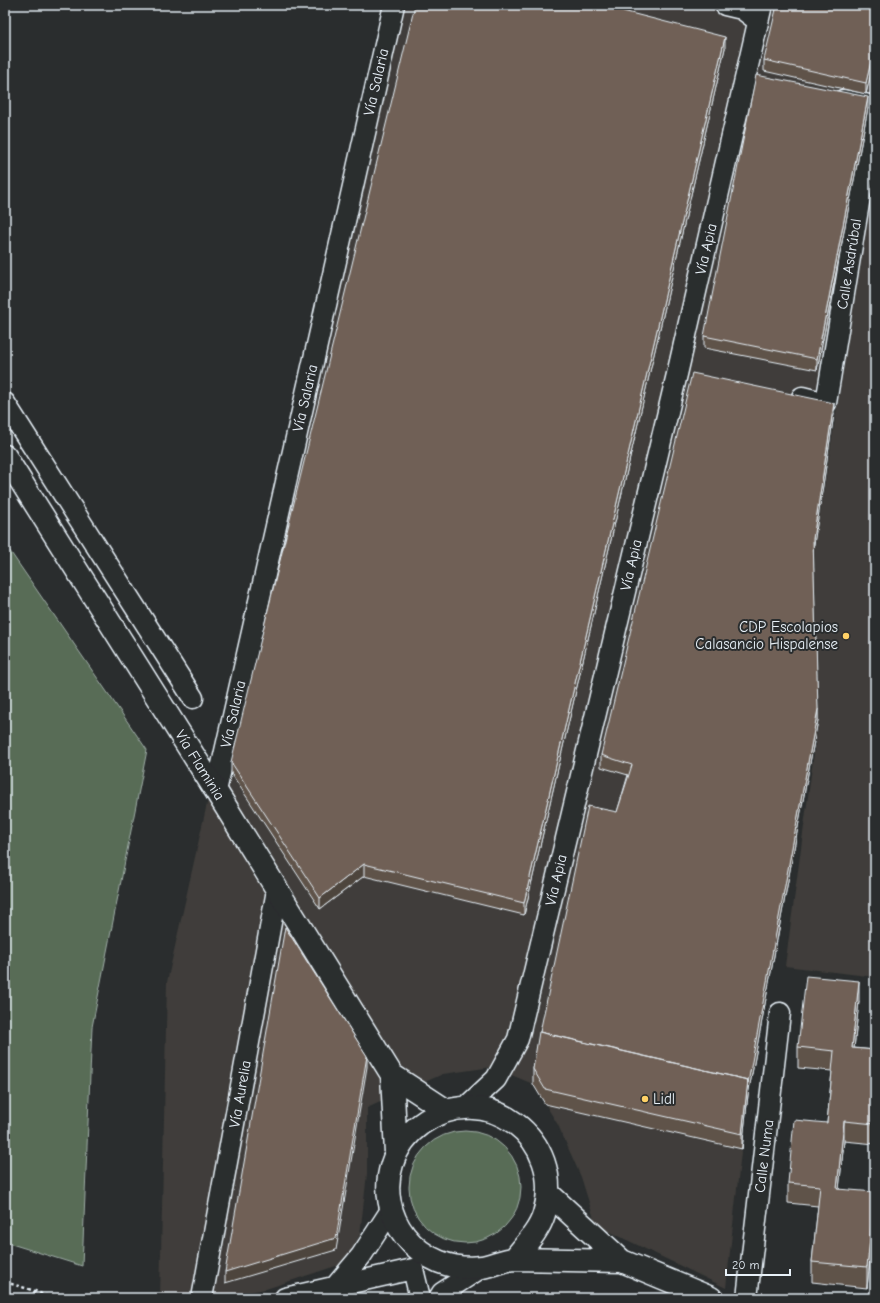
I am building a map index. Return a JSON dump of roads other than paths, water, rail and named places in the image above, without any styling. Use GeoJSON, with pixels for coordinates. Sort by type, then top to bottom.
{"type":"FeatureCollection","features":[{"type":"Feature","properties":{"kind":"street","name":"Vía Salaria"},"geometry":{"type":"LineString","coordinates":[[216,790],[394,5]]}},
{"type":"Feature","properties":{"kind":"street"},"geometry":{"type":"LineString","coordinates":[[725,5],[760,13]]}},
{"type":"Feature","properties":{"kind":"street","name":"Vía Apia"},"geometry":{"type":"LineString","coordinates":[[456,1109],[496,1079],[518,1039],[685,372],[752,82],[760,13]]}},
{"type":"Feature","properties":{"kind":"street","name":"Calle Asdrúbal"},"geometry":{"type":"LineString","coordinates":[[782,393],[826,403],[875,106],[829,97]]}},
{"type":"Feature","properties":{"kind":"street"},"geometry":{"type":"LineString","coordinates":[[5,403],[192,698]]}},
{"type":"Feature","properties":{"kind":"street","name":"Vía Flaminia"},"geometry":{"type":"LineString","coordinates":[[5,456],[216,790],[392,1075],[396,1153]]}},
{"type":"Feature","properties":{"kind":"street","name":"Vía Aurelia"},"geometry":{"type":"LineString","coordinates":[[202,1298],[277,890]]}},
{"type":"Feature","properties":{"kind":"street","name":"Calle Numa"},"geometry":{"type":"LineString","coordinates":[[747,1298],[780,1013]]}},
{"type":"Feature","properties":{"kind":"street","name":"Vía Flaminia"},"geometry":{"type":"LineString","coordinates":[[392,1075],[456,1109]]}},
{"type":"Feature","properties":{"kind":"street"},"geometry":{"type":"LineString","coordinates":[[420,1298],[419,1262],[413,1246],[400,1229],[391,1210],[388,1184],[390,1171],[396,1153],[411,1131],[432,1116],[456,1109],[481,1108],[503,1116],[523,1129],[538,1147],[546,1169],[548,1193],[544,1215],[534,1234],[514,1259]]}},
{"type":"Feature","properties":{"kind":"street"},"geometry":{"type":"LineString","coordinates":[[548,1193],[622,1261],[711,1298]]}},
{"type":"Feature","properties":{"kind":"street"},"geometry":{"type":"LineString","coordinates":[[334,1288],[361,1256],[391,1210]]}},
{"type":"Feature","properties":{"kind":"street"},"geometry":{"type":"LineString","coordinates":[[439,1298],[442,1293],[482,1267],[502,1261],[514,1259],[622,1261]]}},
{"type":"Feature","properties":{"kind":"street"},"geometry":{"type":"LineString","coordinates":[[285,1298],[334,1288],[419,1262],[433,1260],[457,1267],[482,1267]]}},
{"type":"Feature","properties":{"kind":"place","name":"CDP Escolapios Calasancio Hispalense"},"geometry":{"type":"Point","coordinates":[846,636]}},
{"type":"Feature","properties":{"kind":"place","name":"Lidl"},"geometry":{"type":"Point","coordinates":[645,1099]}}]}
